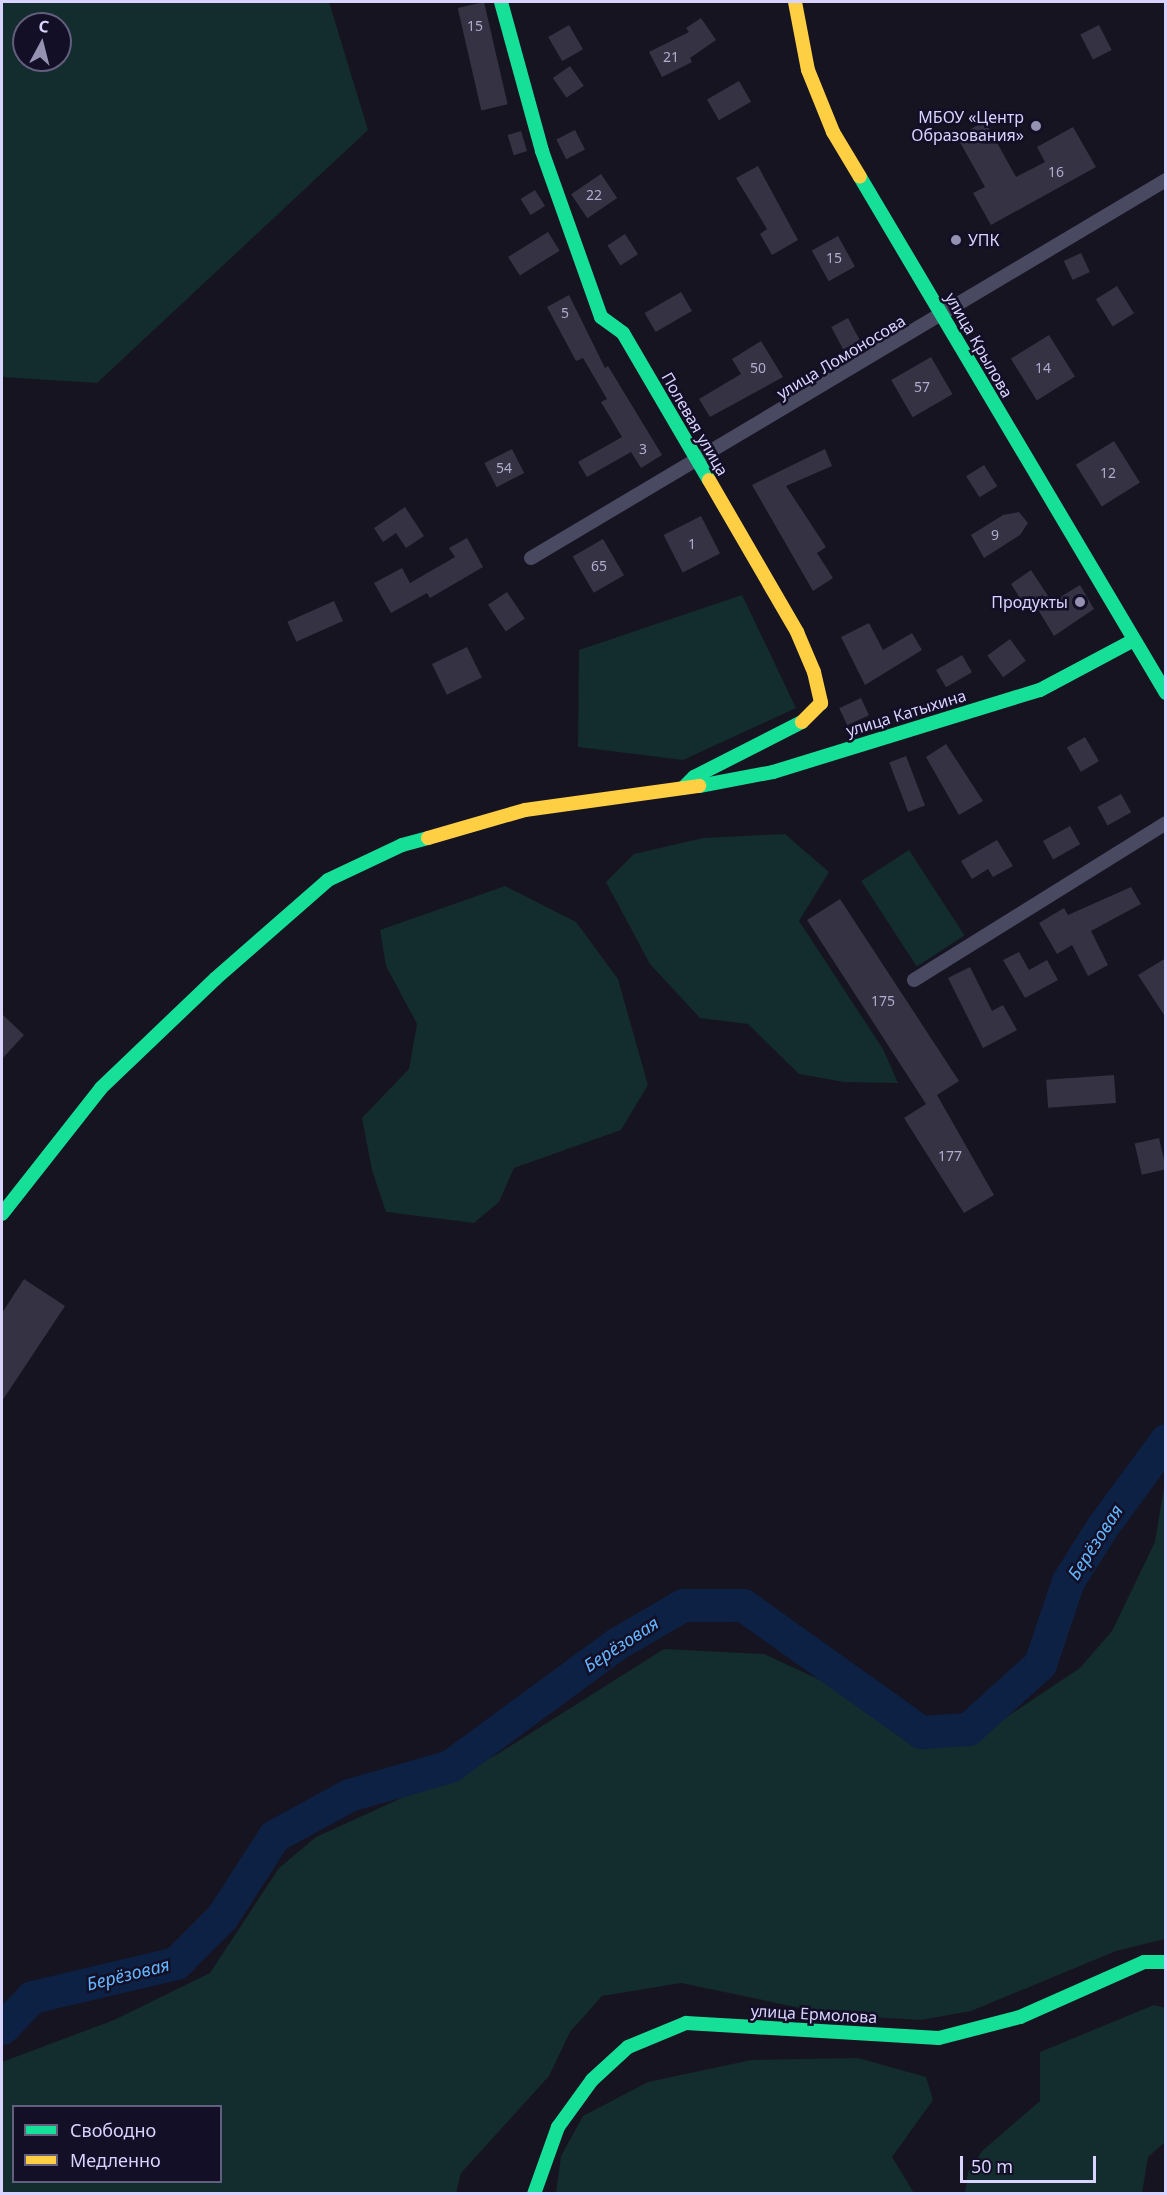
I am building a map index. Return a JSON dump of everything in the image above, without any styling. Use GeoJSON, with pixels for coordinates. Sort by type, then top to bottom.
{"type":"FeatureCollection","features":[{"type":"Feature","properties":{"kind":"street","name":"Полевая улица"},"geometry":{"type":"LineString","coordinates":[[501,2],[542,151],[601,317],[623,333],[797,632],[814,672],[821,703],[804,721],[693,777],[681,790]]}},
{"type":"Feature","properties":{"kind":"street","name":"улица Крылова"},"geometry":{"type":"LineString","coordinates":[[795,2],[808,70],[833,132],[1132,641],[1166,693]]}},
{"type":"Feature","properties":{"kind":"street","name":"улица Ломоносова"},"geometry":{"type":"LineString","coordinates":[[531,558],[943,316],[1166,180]]}},
{"type":"Feature","properties":{"kind":"street","name":"улица Катыхина"},"geometry":{"type":"LineString","coordinates":[[2,1214],[101,1088],[215,979],[328,880],[402,845],[525,810],[681,790],[773,772],[1040,690],[1132,641]]}},
{"type":"Feature","properties":{"kind":"street"},"geometry":{"type":"LineString","coordinates":[[914,980],[1166,823]]}},
{"type":"Feature","properties":{"kind":"street","name":"улица Ермолова"},"geometry":{"type":"LineString","coordinates":[[534,2193],[558,2127],[592,2080],[628,2047],[686,2023],[939,2038],[1020,2017],[1144,1962],[1166,1962]]}},
{"type":"Feature","properties":{"kind":"green space"},"geometry":{"type":"Polygon","coordinates":[[[2,2],[329,2],[368,130],[97,383],[2,377],[2,2]]]}},
{"type":"Feature","properties":{"kind":"green space"},"geometry":{"type":"Polygon","coordinates":[[[742,595],[796,708],[683,760],[578,747],[579,650],[742,595]]]}},
{"type":"Feature","properties":{"kind":"green space"},"geometry":{"type":"Polygon","coordinates":[[[785,834],[829,872],[799,921],[883,1049],[898,1083],[844,1082],[799,1074],[748,1024],[700,1018],[650,964],[606,882],[634,854],[703,838],[785,834]]]}},
{"type":"Feature","properties":{"kind":"green space"},"geometry":{"type":"Polygon","coordinates":[[[909,850],[965,936],[917,967],[861,881],[909,850]]]}},
{"type":"Feature","properties":{"kind":"green space"},"geometry":{"type":"Polygon","coordinates":[[[505,886],[576,922],[618,979],[648,1085],[621,1130],[514,1168],[499,1202],[474,1223],[386,1212],[372,1170],[362,1118],[409,1069],[417,1024],[386,966],[380,930],[505,886]]]}},
{"type":"Feature","properties":{"kind":"green space"},"geometry":{"type":"Polygon","coordinates":[[[1165,1481],[1165,1939],[1116,1951],[971,2011],[921,2020],[834,2015],[681,1983],[602,1996],[570,2032],[549,2076],[461,2173],[456,2193],[2,2193],[2,2062],[114,2020],[210,1973],[279,1868],[316,1837],[496,1755],[664,1649],[764,1654],[831,1685],[908,1738],[954,1744],[978,1736],[1080,1668],[1112,1631],[1155,1542],[1165,1481]]]}},
{"type":"Feature","properties":{"kind":"green space"},"geometry":{"type":"Polygon","coordinates":[[[1154,2005],[1165,2008],[1165,2142],[1148,2157],[1142,2193],[965,2193],[968,2172],[982,2151],[1040,2101],[1040,2052],[1154,2005]]]}},
{"type":"Feature","properties":{"kind":"green space"},"geometry":{"type":"Polygon","coordinates":[[[858,2058],[926,2077],[933,2100],[892,2157],[914,2193],[556,2193],[561,2156],[583,2116],[648,2082],[751,2060],[858,2058]]]}},
{"type":"Feature","properties":{"kind":"building"},"geometry":{"type":"Polygon","coordinates":[[[484,2],[508,104],[481,110],[458,8],[484,2]]]}},
{"type":"Feature","properties":{"kind":"building"},"geometry":{"type":"Polygon","coordinates":[[[701,18],[716,40],[690,58],[692,62],[662,77],[649,52],[689,32],[686,28],[701,18]]]}},
{"type":"Feature","properties":{"kind":"building"},"geometry":{"type":"Polygon","coordinates":[[[569,25],[583,49],[562,61],[548,37],[569,25]]]}},
{"type":"Feature","properties":{"kind":"building"},"geometry":{"type":"Polygon","coordinates":[[[1099,25],[1112,50],[1093,59],[1080,35],[1099,25]]]}},
{"type":"Feature","properties":{"kind":"building"},"geometry":{"type":"Polygon","coordinates":[[[570,66],[584,86],[567,98],[553,78],[570,66]]]}},
{"type":"Feature","properties":{"kind":"building"},"geometry":{"type":"Polygon","coordinates":[[[739,81],[751,102],[719,120],[707,100],[739,81]]]}},
{"type":"Feature","properties":{"kind":"building"},"geometry":{"type":"Polygon","coordinates":[[[985,121],[1016,177],[1045,162],[1037,147],[1073,127],[1096,167],[991,225],[973,193],[985,187],[957,137],[985,121]]]}},
{"type":"Feature","properties":{"kind":"building"},"geometry":{"type":"Polygon","coordinates":[[[575,130],[585,150],[566,159],[556,140],[575,130]]]}},
{"type":"Feature","properties":{"kind":"building"},"geometry":{"type":"Polygon","coordinates":[[[521,131],[527,151],[514,155],[508,135],[521,131]]]}},
{"type":"Feature","properties":{"kind":"building"},"geometry":{"type":"Polygon","coordinates":[[[758,166],[798,240],[772,255],[760,234],[767,229],[736,178],[758,166]]]}},
{"type":"Feature","properties":{"kind":"building"},"geometry":{"type":"Polygon","coordinates":[[[601,174],[617,198],[587,218],[571,194],[601,174]]]}},
{"type":"Feature","properties":{"kind":"building"},"geometry":{"type":"Polygon","coordinates":[[[535,190],[545,206],[531,215],[521,199],[535,190]]]}},
{"type":"Feature","properties":{"kind":"building"},"geometry":{"type":"Polygon","coordinates":[[[548,232],[560,251],[520,276],[508,257],[548,232]]]}},
{"type":"Feature","properties":{"kind":"building"},"geometry":{"type":"Polygon","coordinates":[[[625,234],[638,254],[620,266],[607,245],[625,234]]]}},
{"type":"Feature","properties":{"kind":"building"},"geometry":{"type":"Polygon","coordinates":[[[838,236],[855,267],[829,281],[812,251],[838,236]]]}},
{"type":"Feature","properties":{"kind":"building"},"geometry":{"type":"Polygon","coordinates":[[[1081,253],[1090,272],[1073,280],[1064,261],[1081,253]]]}},
{"type":"Feature","properties":{"kind":"building"},"geometry":{"type":"Polygon","coordinates":[[[1117,286],[1134,313],[1113,326],[1096,299],[1117,286]]]}},
{"type":"Feature","properties":{"kind":"building"},"geometry":{"type":"Polygon","coordinates":[[[681,292],[692,311],[656,332],[645,313],[681,292]]]}},
{"type":"Feature","properties":{"kind":"building"},"geometry":{"type":"Polygon","coordinates":[[[569,295],[605,368],[608,366],[662,455],[641,468],[631,452],[587,477],[578,462],[622,437],[601,402],[607,399],[583,358],[576,361],[547,307],[569,295]]]}},
{"type":"Feature","properties":{"kind":"building"},"geometry":{"type":"Polygon","coordinates":[[[848,318],[861,342],[844,351],[831,327],[848,318]]]}},
{"type":"Feature","properties":{"kind":"building"},"geometry":{"type":"Polygon","coordinates":[[[1049,335],[1075,377],[1037,400],[1011,359],[1049,335]]]}},
{"type":"Feature","properties":{"kind":"building"},"geometry":{"type":"Polygon","coordinates":[[[761,341],[783,377],[710,417],[699,399],[741,374],[732,359],[761,341]]]}},
{"type":"Feature","properties":{"kind":"building"},"geometry":{"type":"Polygon","coordinates":[[[931,357],[952,394],[913,417],[891,380],[931,357]]]}},
{"type":"Feature","properties":{"kind":"building"},"geometry":{"type":"Polygon","coordinates":[[[1114,441],[1140,483],[1102,506],[1076,465],[1114,441]]]}},
{"type":"Feature","properties":{"kind":"building"},"geometry":{"type":"Polygon","coordinates":[[[512,449],[524,473],[497,487],[484,463],[512,449]]]}},
{"type":"Feature","properties":{"kind":"building"},"geometry":{"type":"Polygon","coordinates":[[[825,449],[832,466],[786,486],[826,547],[817,553],[833,578],[813,591],[752,485],[825,449]]]}},
{"type":"Feature","properties":{"kind":"building"},"geometry":{"type":"Polygon","coordinates":[[[984,465],[997,486],[979,497],[966,476],[984,465]]]}},
{"type":"Feature","properties":{"kind":"building"},"geometry":{"type":"Polygon","coordinates":[[[405,507],[424,536],[406,548],[396,533],[383,542],[374,528],[405,507]]]}},
{"type":"Feature","properties":{"kind":"building"},"geometry":{"type":"Polygon","coordinates":[[[1019,512],[1028,523],[1020,535],[984,558],[971,535],[1003,515],[1019,512]]]}},
{"type":"Feature","properties":{"kind":"building"},"geometry":{"type":"Polygon","coordinates":[[[701,516],[720,553],[683,572],[664,535],[701,516]]]}},
{"type":"Feature","properties":{"kind":"building"},"geometry":{"type":"Polygon","coordinates":[[[467,538],[483,567],[430,598],[427,593],[391,613],[374,583],[402,568],[410,583],[455,557],[449,548],[467,538]]]}},
{"type":"Feature","properties":{"kind":"building"},"geometry":{"type":"Polygon","coordinates":[[[603,539],[624,575],[594,593],[573,556],[603,539]]]}},
{"type":"Feature","properties":{"kind":"building"},"geometry":{"type":"Polygon","coordinates":[[[1031,570],[1052,602],[1080,585],[1094,609],[1054,636],[1031,598],[1023,603],[1011,584],[1031,570]]]}},
{"type":"Feature","properties":{"kind":"building"},"geometry":{"type":"Polygon","coordinates":[[[507,592],[525,619],[506,631],[488,605],[507,592]]]}},
{"type":"Feature","properties":{"kind":"building"},"geometry":{"type":"Polygon","coordinates":[[[334,601],[343,621],[296,642],[287,622],[334,601]]]}},
{"type":"Feature","properties":{"kind":"building"},"geometry":{"type":"Polygon","coordinates":[[[869,623],[883,650],[912,633],[922,650],[865,685],[841,637],[869,623]]]}},
{"type":"Feature","properties":{"kind":"building"},"geometry":{"type":"Polygon","coordinates":[[[1010,639],[1026,661],[1003,677],[987,655],[1010,639]]]}},
{"type":"Feature","properties":{"kind":"building"},"geometry":{"type":"Polygon","coordinates":[[[467,647],[482,678],[447,695],[432,664],[467,647]]]}},
{"type":"Feature","properties":{"kind":"building"},"geometry":{"type":"Polygon","coordinates":[[[962,655],[972,672],[946,687],[936,670],[962,655]]]}},
{"type":"Feature","properties":{"kind":"building"},"geometry":{"type":"Polygon","coordinates":[[[861,698],[869,715],[847,725],[839,708],[861,698]]]}},
{"type":"Feature","properties":{"kind":"building"},"geometry":{"type":"Polygon","coordinates":[[[1085,737],[1099,761],[1081,772],[1067,748],[1085,737]]]}},
{"type":"Feature","properties":{"kind":"building"},"geometry":{"type":"Polygon","coordinates":[[[946,744],[983,801],[959,815],[926,757],[946,744]]]}},
{"type":"Feature","properties":{"kind":"building"},"geometry":{"type":"Polygon","coordinates":[[[906,756],[925,805],[908,812],[889,762],[906,756]]]}},
{"type":"Feature","properties":{"kind":"building"},"geometry":{"type":"Polygon","coordinates":[[[1121,794],[1131,812],[1108,825],[1097,807],[1121,794]]]}},
{"type":"Feature","properties":{"kind":"building"},"geometry":{"type":"Polygon","coordinates":[[[1070,826],[1080,844],[1053,859],[1043,841],[1070,826]]]}},
{"type":"Feature","properties":{"kind":"building"},"geometry":{"type":"Polygon","coordinates":[[[997,840],[1013,866],[993,877],[988,869],[972,879],[961,861],[997,840]]]}},
{"type":"Feature","properties":{"kind":"building"},"geometry":{"type":"Polygon","coordinates":[[[1131,887],[1141,904],[1091,931],[1108,965],[1088,976],[1072,945],[1057,954],[1039,923],[1064,908],[1068,915],[1131,887]]]}},
{"type":"Feature","properties":{"kind":"building"},"geometry":{"type":"Polygon","coordinates":[[[840,899],[959,1081],[937,1095],[994,1195],[964,1213],[904,1118],[926,1104],[807,920],[840,899]]]}},
{"type":"Feature","properties":{"kind":"building"},"geometry":{"type":"Polygon","coordinates":[[[1019,952],[1029,970],[1047,960],[1058,980],[1025,998],[1003,960],[1019,952]]]}},
{"type":"Feature","properties":{"kind":"building"},"geometry":{"type":"Polygon","coordinates":[[[1166,958],[1166,1018],[1138,975],[1166,958]]]}},
{"type":"Feature","properties":{"kind":"building"},"geometry":{"type":"Polygon","coordinates":[[[970,967],[992,1011],[1003,1005],[1017,1030],[983,1048],[948,978],[970,967]]]}},
{"type":"Feature","properties":{"kind":"building"},"geometry":{"type":"Polygon","coordinates":[[[2,1014],[24,1035],[2,1059],[2,1014]]]}},
{"type":"Feature","properties":{"kind":"building"},"geometry":{"type":"Polygon","coordinates":[[[1114,1075],[1116,1103],[1048,1108],[1046,1080],[1114,1075]]]}},
{"type":"Feature","properties":{"kind":"building"},"geometry":{"type":"Polygon","coordinates":[[[1159,1138],[1166,1169],[1142,1175],[1135,1144],[1159,1138]]]}},
{"type":"Feature","properties":{"kind":"building"},"geometry":{"type":"Polygon","coordinates":[[[24,1279],[65,1306],[2,1401],[2,1313],[24,1279]]]}},
{"type":"Feature","properties":{"kind":"waterway","name":"Берёзовая"},"geometry":{"type":"LineString","coordinates":[[2,2028],[32,1997],[176,1963],[222,1917],[274,1836],[349,1795],[450,1766],[616,1644],[683,1605],[743,1605],[921,1732],[968,1729],[1040,1664],[1068,1581],[1102,1527],[1166,1440]]}},
{"type":"Feature","properties":{"kind":"traffic: fast"},"geometry":{"type":"LineString","coordinates":[[501,2],[542,151],[601,317],[623,333],[709,480]]}},
{"type":"Feature","properties":{"kind":"traffic: fast"},"geometry":{"type":"LineString","coordinates":[[860,177],[1166,693]]}},
{"type":"Feature","properties":{"kind":"traffic: fast"},"geometry":{"type":"LineString","coordinates":[[699,786],[773,772],[1040,690],[1132,641]]}},
{"type":"Feature","properties":{"kind":"traffic: fast"},"geometry":{"type":"LineString","coordinates":[[683,788],[694,777],[802,722]]}},
{"type":"Feature","properties":{"kind":"traffic: fast"},"geometry":{"type":"LineString","coordinates":[[2,1214],[101,1088],[215,979],[328,880],[402,845],[428,838]]}},
{"type":"Feature","properties":{"kind":"traffic: fast"},"geometry":{"type":"LineString","coordinates":[[534,2194],[558,2127],[592,2080],[628,2047],[686,2023],[939,2038],[1020,2017],[1144,1962],[1166,1962]]}},
{"type":"Feature","properties":{"kind":"traffic: slow"},"geometry":{"type":"LineString","coordinates":[[795,2],[808,70],[833,132],[860,177]]}},
{"type":"Feature","properties":{"kind":"traffic: slow"},"geometry":{"type":"LineString","coordinates":[[709,480],[797,632],[814,672],[821,703],[802,722]]}},
{"type":"Feature","properties":{"kind":"traffic: slow"},"geometry":{"type":"LineString","coordinates":[[428,838],[525,810],[699,786]]}},
{"type":"Feature","properties":{"kind":"place","name":"МБОУ «Центр Образования»"},"geometry":{"type":"Point","coordinates":[1036,126]}},
{"type":"Feature","properties":{"kind":"place","name":"УПК"},"geometry":{"type":"Point","coordinates":[956,240]}},
{"type":"Feature","properties":{"kind":"place","name":"Продукты"},"geometry":{"type":"Point","coordinates":[1080,602]}}]}
